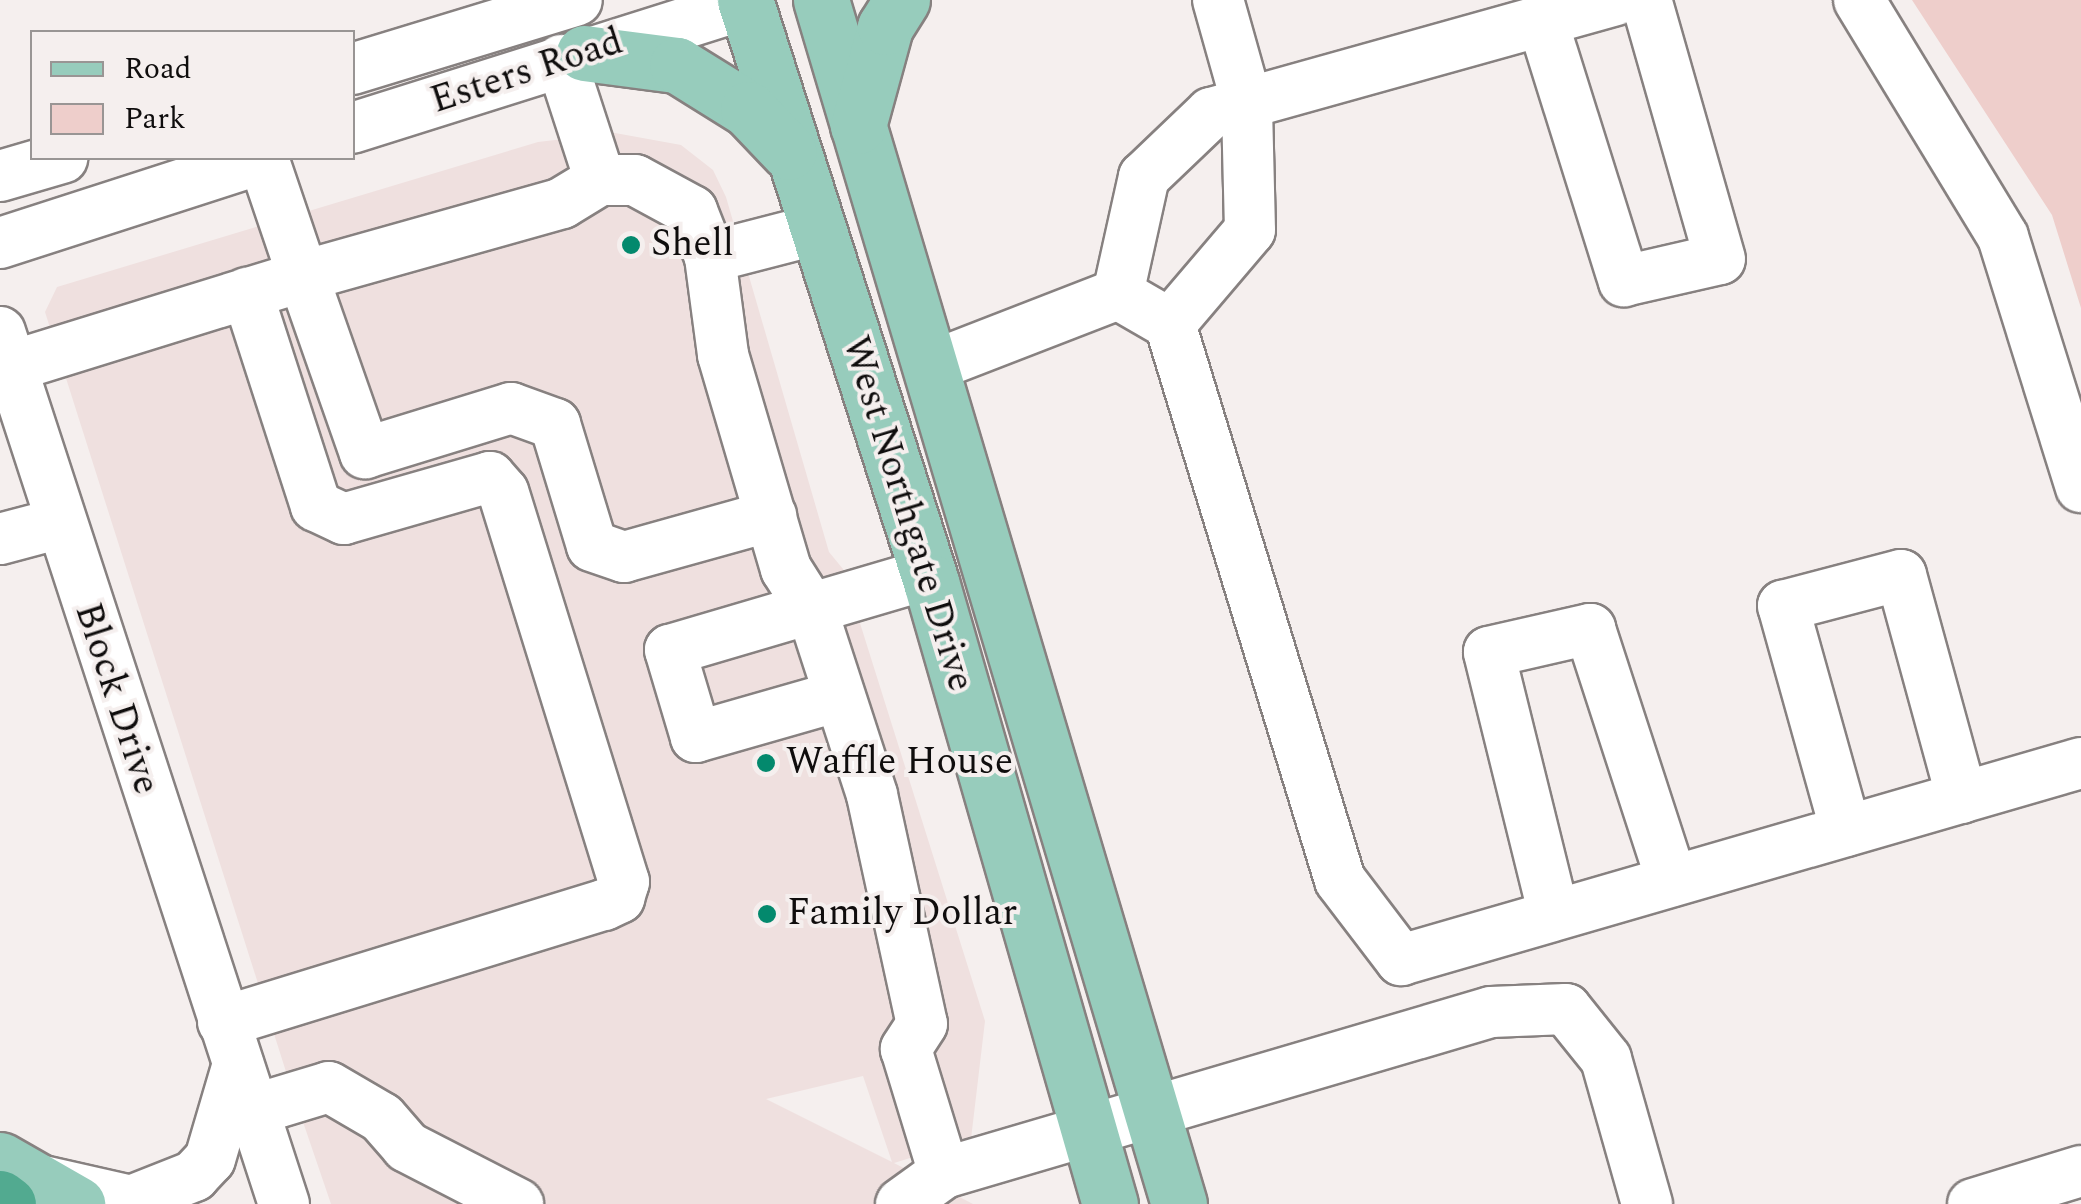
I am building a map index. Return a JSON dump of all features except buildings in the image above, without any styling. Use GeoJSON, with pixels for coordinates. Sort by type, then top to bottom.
{"type":"FeatureCollection","features":[{"type":"Feature","properties":{"kind":"main road","name":"West Northgate Drive"},"geometry":{"type":"LineString","coordinates":[[822,0],[1179,1204]]}},
{"type":"Feature","properties":{"kind":"main road"},"geometry":{"type":"LineString","coordinates":[[858,126],[885,27],[902,0]]}},
{"type":"Feature","properties":{"kind":"main road","name":"West Northgate Drive"},"geometry":{"type":"LineString","coordinates":[[750,1],[795,158],[930,578],[1110,1204]]}},
{"type":"Feature","properties":{"kind":"main road"},"geometry":{"type":"LineString","coordinates":[[572,23],[677,65],[748,110],[795,158]]}},
{"type":"Feature","properties":{"kind":"main road"},"geometry":{"type":"LineString","coordinates":[[930,578],[989,564]]}},
{"type":"Feature","properties":{"kind":"main road"},"geometry":{"type":"LineString","coordinates":[[10,1185],[77,1204]]}},
{"type":"Feature","properties":{"kind":"street"},"geometry":{"type":"LineString","coordinates":[[1170,324],[1250,230],[1247,103],[1218,0]]}},
{"type":"Feature","properties":{"kind":"street"},"geometry":{"type":"LineString","coordinates":[[1118,294],[1144,178],[1211,113],[1615,0]]}},
{"type":"Feature","properties":{"kind":"street"},"geometry":{"type":"LineString","coordinates":[[1542,20],[1624,281],[1720,259],[1646,0]]}},
{"type":"Feature","properties":{"kind":"street"},"geometry":{"type":"LineString","coordinates":[[1859,0],[2003,237],[2081,487]]}},
{"type":"Feature","properties":{"kind":"street","name":"Esters Road"},"geometry":{"type":"LineString","coordinates":[[355,67],[572,23],[750,1]]}},
{"type":"Feature","properties":{"kind":"street"},"geometry":{"type":"LineString","coordinates":[[572,23],[600,180]]}},
{"type":"Feature","properties":{"kind":"street","name":"Esters Road"},"geometry":{"type":"LineString","coordinates":[[355,127],[572,23]]}},
{"type":"Feature","properties":{"kind":"street"},"geometry":{"type":"LineString","coordinates":[[0,176],[55,160]]}},
{"type":"Feature","properties":{"kind":"street"},"geometry":{"type":"LineString","coordinates":[[0,244],[257,160]]}},
{"type":"Feature","properties":{"kind":"street"},"geometry":{"type":"LineString","coordinates":[[264,160],[365,452],[512,408],[555,424],[592,546],[624,557],[771,516]]}},
{"type":"Feature","properties":{"kind":"street"},"geometry":{"type":"LineString","coordinates":[[4,356],[246,293],[562,203],[600,180],[635,180],[692,211],[710,257],[723,355],[786,569],[812,610],[872,795],[922,1024],[906,1049],[944,1173]]}},
{"type":"Feature","properties":{"kind":"street"},"geometry":{"type":"LineString","coordinates":[[710,257],[818,229]]}},
{"type":"Feature","properties":{"kind":"street"},"geometry":{"type":"LineString","coordinates":[[238,1065],[604,906],[619,898],[624,882],[503,492],[490,476],[344,519],[316,506],[246,293]]}},
{"type":"Feature","properties":{"kind":"street"},"geometry":{"type":"LineString","coordinates":[[1118,294],[1170,324],[1340,880],[1401,960],[2081,763]]}},
{"type":"Feature","properties":{"kind":"street"},"geometry":{"type":"LineString","coordinates":[[930,366],[1118,294]]}},
{"type":"Feature","properties":{"kind":"street","name":"Block Drive"},"geometry":{"type":"LineString","coordinates":[[4,356],[284,1204]]}},
{"type":"Feature","properties":{"kind":"street"},"geometry":{"type":"LineString","coordinates":[[0,540],[60,523]]}},
{"type":"Feature","properties":{"kind":"street"},"geometry":{"type":"LineString","coordinates":[[1846,831],[1783,606],[1901,575],[1962,798]]}},
{"type":"Feature","properties":{"kind":"street"},"geometry":{"type":"LineString","coordinates":[[838,696],[696,737],[670,650],[930,578]]}},
{"type":"Feature","properties":{"kind":"street"},"geometry":{"type":"LineString","coordinates":[[1554,916],[1489,652],[1590,629],[1672,882]]}},
{"type":"Feature","properties":{"kind":"street"},"geometry":{"type":"LineString","coordinates":[[901,1204],[944,1173],[1151,1110],[1491,1012],[1566,1009],[1606,1059],[1648,1204]]}},
{"type":"Feature","properties":{"kind":"street"},"geometry":{"type":"LineString","coordinates":[[238,1065],[328,1087],[382,1118],[407,1147],[518,1204]]}},
{"type":"Feature","properties":{"kind":"street"},"geometry":{"type":"LineString","coordinates":[[10,1185],[132,1201],[194,1176],[216,1144],[238,1065]]}},
{"type":"Feature","properties":{"kind":"street"},"geometry":{"type":"LineString","coordinates":[[407,1147],[426,1204]]}},
{"type":"Feature","properties":{"kind":"street"},"geometry":{"type":"LineString","coordinates":[[1973,1204],[2081,1171]]}},
{"type":"Feature","properties":{"kind":"shaded area"},"geometry":{"type":"Polygon","coordinates":[[[615,133],[681,145],[713,170],[726,197],[829,552],[843,569],[985,1021],[971,1139],[894,1163],[973,1204],[331,1204],[45,312],[57,287],[538,142],[615,133]],[[863,1076],[766,1099],[892,1162],[863,1076]]]}},
{"type":"Feature","properties":{"kind":"green space"},"geometry":{"type":"Polygon","coordinates":[[[1912,0],[2081,0],[2081,308],[2052,215],[1912,0]]]}},
{"type":"Feature","properties":{"kind":"place","name":"Shell"},"geometry":{"type":"Point","coordinates":[631,245]}},
{"type":"Feature","properties":{"kind":"place","name":"Waffle House"},"geometry":{"type":"Point","coordinates":[766,763]}},
{"type":"Feature","properties":{"kind":"place","name":"Family Dollar"},"geometry":{"type":"Point","coordinates":[767,914]}}]}
